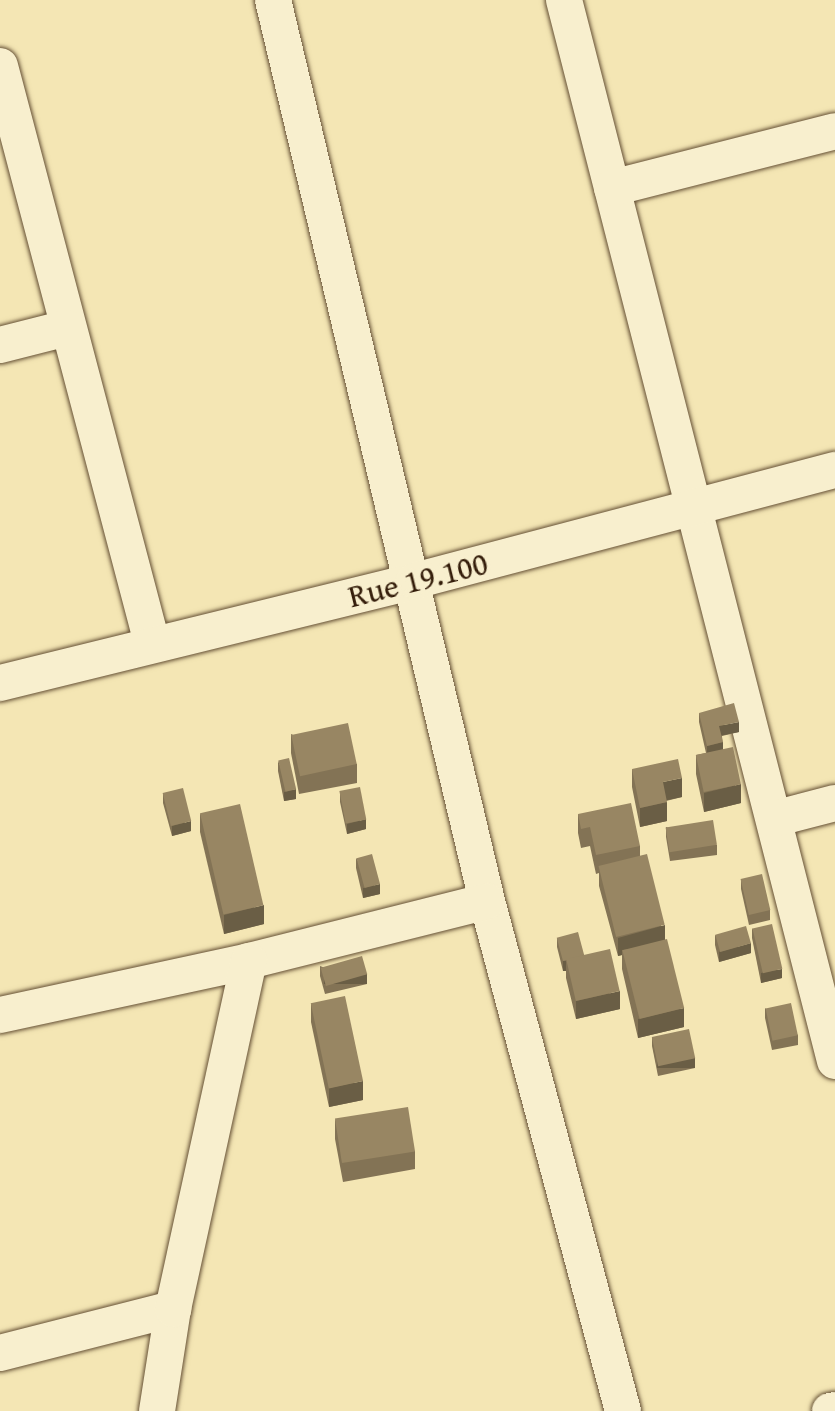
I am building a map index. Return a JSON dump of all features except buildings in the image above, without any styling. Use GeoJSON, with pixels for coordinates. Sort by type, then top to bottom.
{"type":"FeatureCollection","features":[{"type":"Feature","properties":{"kind":"street"},"geometry":{"type":"LineString","coordinates":[[273,0],[414,581],[487,901],[623,1411]]}},
{"type":"Feature","properties":{"kind":"street"},"geometry":{"type":"LineString","coordinates":[[564,0],[835,1061]]}},
{"type":"Feature","properties":{"kind":"street"},"geometry":{"type":"LineString","coordinates":[[0,66],[152,643]]}},
{"type":"Feature","properties":{"kind":"street"},"geometry":{"type":"LineString","coordinates":[[612,188],[835,131]]}},
{"type":"Feature","properties":{"kind":"street"},"geometry":{"type":"LineString","coordinates":[[0,345],[67,328]]}},
{"type":"Feature","properties":{"kind":"street","name":"Rue 19.100"},"geometry":{"type":"LineString","coordinates":[[0,683],[152,643],[414,581],[835,470]]}},
{"type":"Feature","properties":{"kind":"street"},"geometry":{"type":"LineString","coordinates":[[774,819],[835,803]]}},
{"type":"Feature","properties":{"kind":"street"},"geometry":{"type":"LineString","coordinates":[[0,1015],[249,961],[487,901]]}},
{"type":"Feature","properties":{"kind":"street"},"geometry":{"type":"LineString","coordinates":[[157,1411],[173,1309],[249,961]]}},
{"type":"Feature","properties":{"kind":"street"},"geometry":{"type":"LineString","coordinates":[[0,1353],[173,1309]]}}]}
